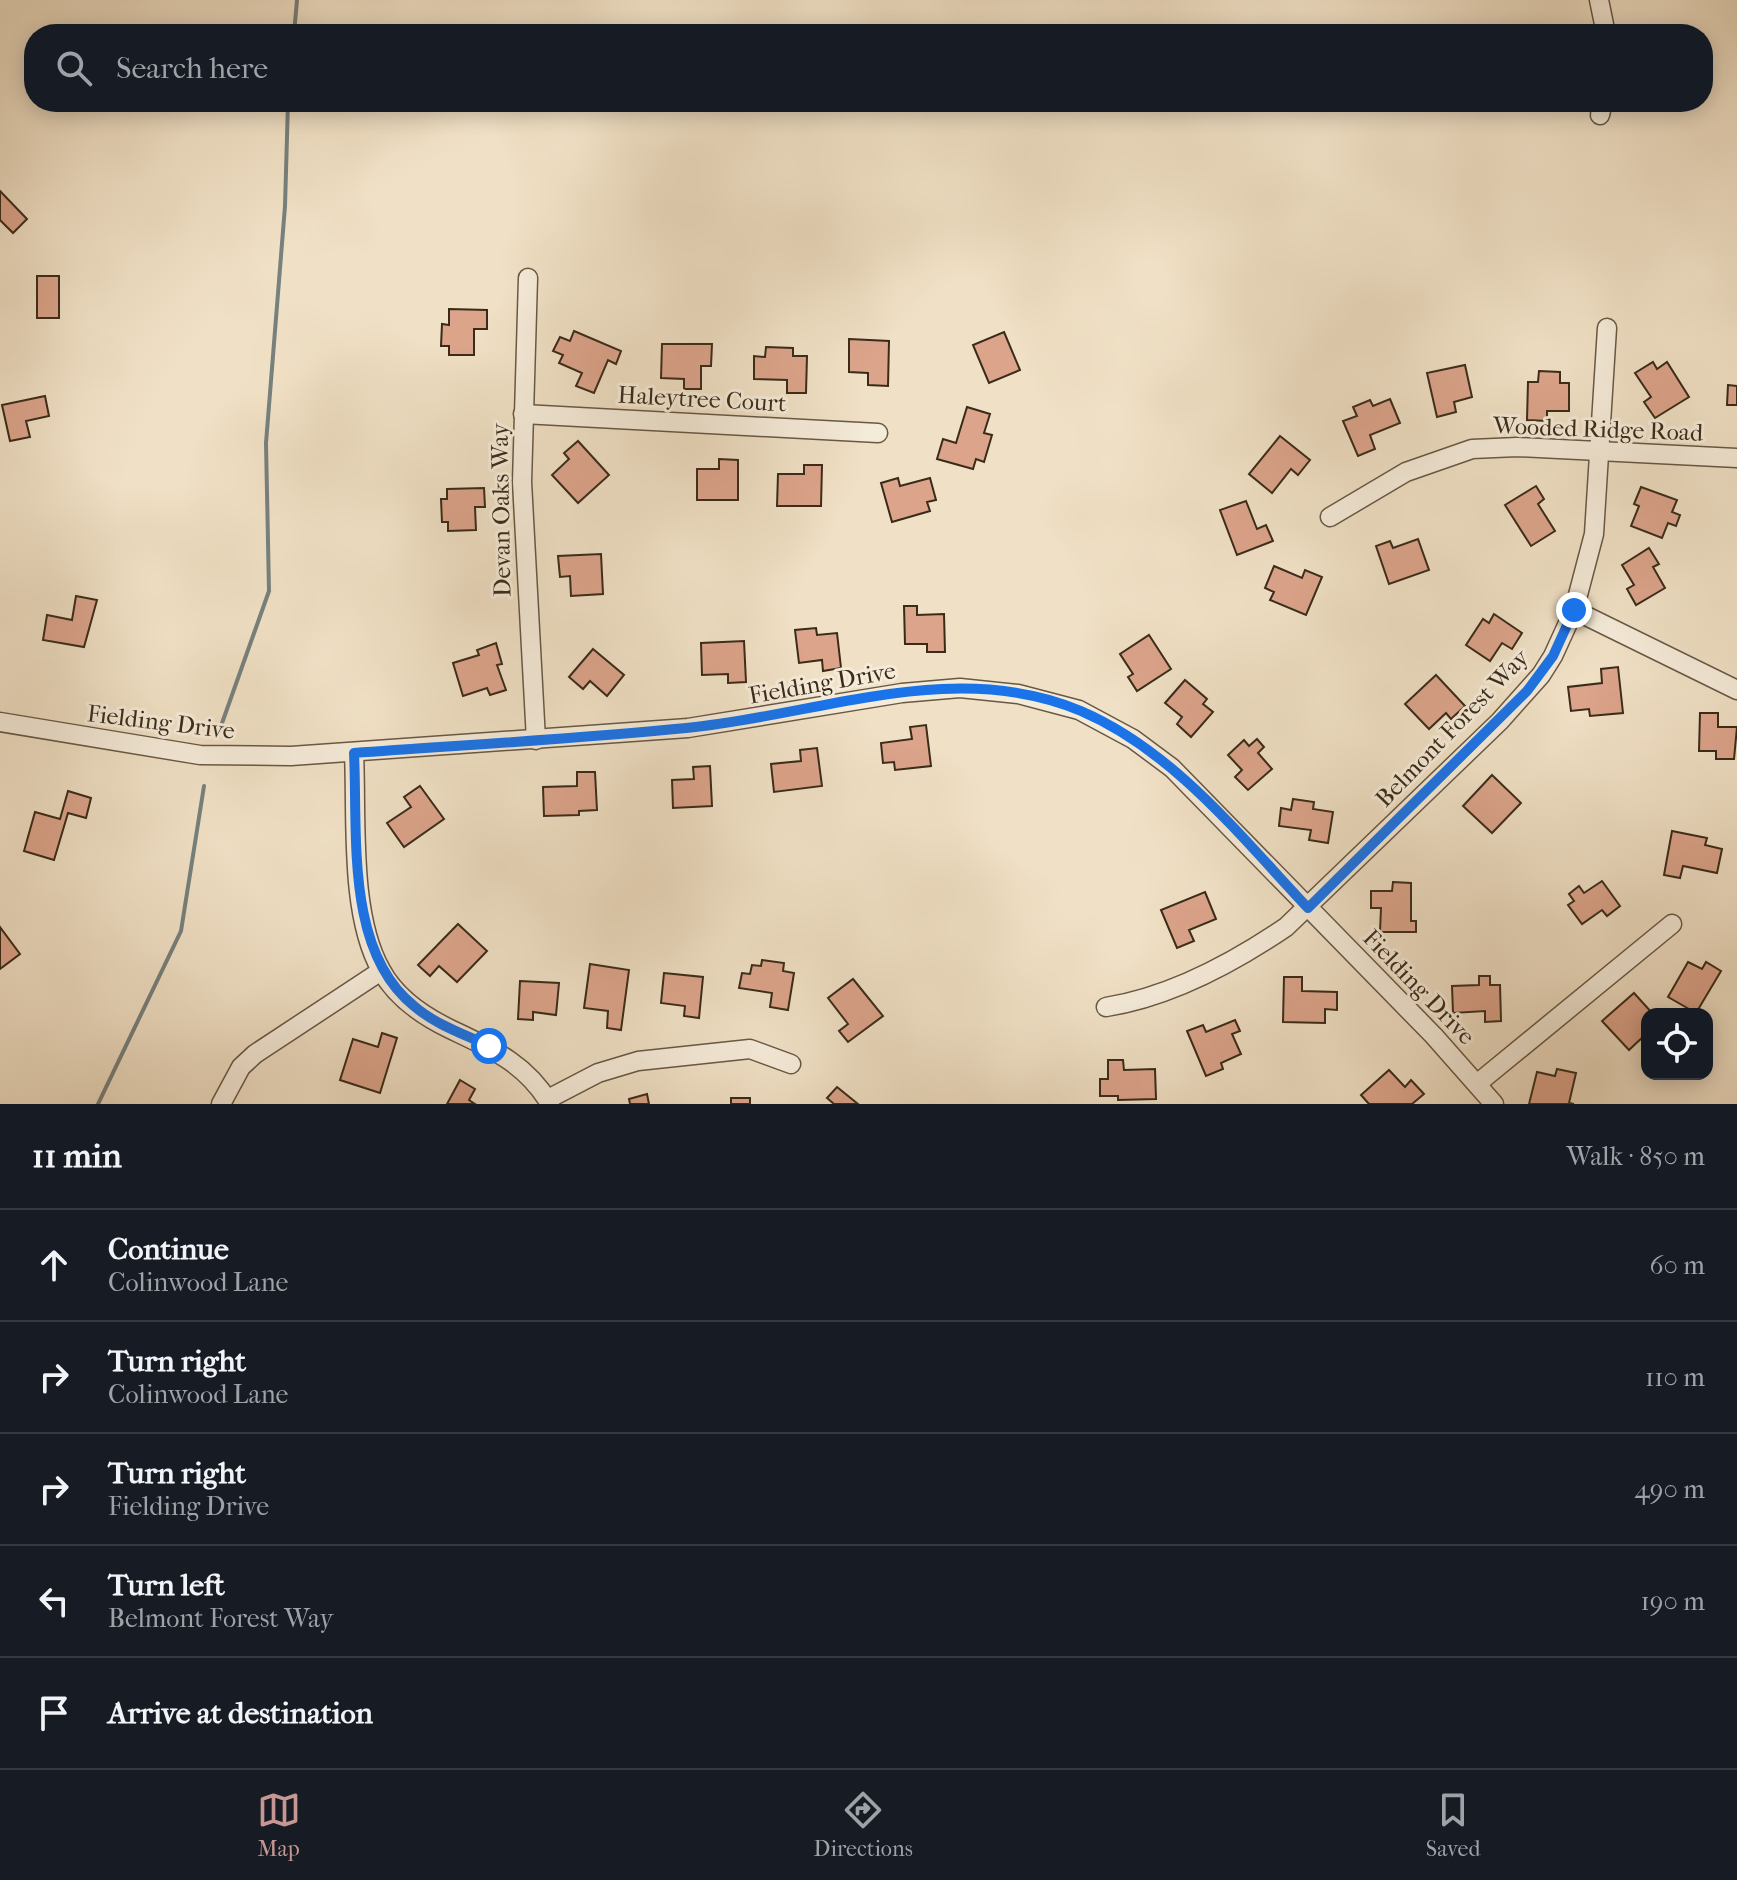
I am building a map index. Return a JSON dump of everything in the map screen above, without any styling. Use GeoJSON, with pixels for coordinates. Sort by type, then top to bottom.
{"type":"FeatureCollection","features":[{"type":"Feature","properties":{"kind":"street"},"geometry":{"type":"LineString","coordinates":[[1599,0],[1604,24]]}},
{"type":"Feature","properties":{"kind":"street","name":"Devan Oaks Way"},"geometry":{"type":"LineString","coordinates":[[528,278],[523,414],[524,555],[536,740]]}},
{"type":"Feature","properties":{"kind":"street","name":"Belmont Forest Way"},"geometry":{"type":"LineString","coordinates":[[1106,1007],[1146,1001],[1266,940],[1308,908],[1527,691],[1553,656],[1574,610],[1594,534],[1607,328]]}},
{"type":"Feature","properties":{"kind":"street","name":"Haleytree Court"},"geometry":{"type":"LineString","coordinates":[[523,414],[878,433]]}},
{"type":"Feature","properties":{"kind":"street","name":"Wooded Ridge Road"},"geometry":{"type":"LineString","coordinates":[[1330,517],[1406,472],[1453,454],[1505,447],[1737,458]]}},
{"type":"Feature","properties":{"kind":"street"},"geometry":{"type":"LineString","coordinates":[[1574,610],[1737,690]]}},
{"type":"Feature","properties":{"kind":"street","name":"Fielding Drive"},"geometry":{"type":"LineString","coordinates":[[0,722],[200,755],[354,753],[741,722],[932,689],[981,689],[1032,697],[1079,710],[1152,751],[1227,822],[1478,1083],[1494,1104]]}},
{"type":"Feature","properties":{"kind":"street"},"geometry":{"type":"LineString","coordinates":[[354,753],[363,911],[381,971],[400,994],[429,1018],[502,1053],[549,1102],[598,1073],[638,1061],[750,1049],[791,1064]]}},
{"type":"Feature","properties":{"kind":"street"},"geometry":{"type":"LineString","coordinates":[[1478,1083],[1672,924]]}},
{"type":"Feature","properties":{"kind":"street"},"geometry":{"type":"LineString","coordinates":[[221,1104],[241,1067],[255,1054],[381,971]]}},
{"type":"Feature","properties":{"kind":"building"},"geometry":{"type":"Polygon","coordinates":[[[0,191],[27,219],[13,233],[0,220],[0,191]]]}},
{"type":"Feature","properties":{"kind":"building"},"geometry":{"type":"Polygon","coordinates":[[[37,276],[59,276],[59,318],[37,318],[37,276]]]}},
{"type":"Feature","properties":{"kind":"building"},"geometry":{"type":"Polygon","coordinates":[[[449,309],[487,310],[487,329],[474,329],[474,355],[449,355],[449,346],[441,346],[442,324],[449,325],[449,309]]]}},
{"type":"Feature","properties":{"kind":"building"},"geometry":{"type":"Polygon","coordinates":[[[574,331],[621,351],[616,364],[608,360],[594,393],[576,386],[582,373],[559,363],[563,355],[553,351],[560,337],[570,341],[574,331]]]}},
{"type":"Feature","properties":{"kind":"building"},"geometry":{"type":"Polygon","coordinates":[[[1004,332],[1020,370],[989,383],[973,345],[1004,332]]]}},
{"type":"Feature","properties":{"kind":"building"},"geometry":{"type":"Polygon","coordinates":[[[849,339],[889,341],[888,386],[868,385],[868,373],[849,372],[849,339]]]}},
{"type":"Feature","properties":{"kind":"building"},"geometry":{"type":"Polygon","coordinates":[[[662,344],[712,344],[711,366],[701,366],[701,389],[684,389],[684,379],[661,378],[662,344]]]}},
{"type":"Feature","properties":{"kind":"building"},"geometry":{"type":"Polygon","coordinates":[[[766,347],[793,348],[793,356],[807,356],[806,393],[787,393],[787,380],[754,379],[754,356],[765,357],[766,347]]]}},
{"type":"Feature","properties":{"kind":"building"},"geometry":{"type":"Polygon","coordinates":[[[1653,362],[1657,369],[1667,362],[1689,397],[1655,418],[1644,402],[1651,397],[1635,373],[1653,362]]]}},
{"type":"Feature","properties":{"kind":"building"},"geometry":{"type":"Polygon","coordinates":[[[1465,365],[1472,397],[1454,402],[1456,412],[1437,417],[1427,373],[1465,365]]]}},
{"type":"Feature","properties":{"kind":"building"},"geometry":{"type":"Polygon","coordinates":[[[1539,371],[1560,372],[1560,383],[1569,383],[1569,411],[1547,411],[1547,421],[1527,420],[1528,382],[1538,382],[1539,371]]]}},
{"type":"Feature","properties":{"kind":"building"},"geometry":{"type":"Polygon","coordinates":[[[1728,385],[1737,386],[1737,405],[1727,405],[1728,385]]]}},
{"type":"Feature","properties":{"kind":"building"},"geometry":{"type":"Polygon","coordinates":[[[45,396],[49,416],[26,421],[30,437],[10,441],[2,405],[45,396]]]}},
{"type":"Feature","properties":{"kind":"building"},"geometry":{"type":"Polygon","coordinates":[[[1390,399],[1400,423],[1370,435],[1375,449],[1358,456],[1343,421],[1357,416],[1353,407],[1370,400],[1373,406],[1390,399]]]}},
{"type":"Feature","properties":{"kind":"building"},"geometry":{"type":"Polygon","coordinates":[[[967,407],[990,414],[984,433],[992,435],[984,462],[976,459],[973,469],[937,459],[943,439],[956,443],[967,407]]]}},
{"type":"Feature","properties":{"kind":"building"},"geometry":{"type":"Polygon","coordinates":[[[1280,436],[1310,460],[1298,475],[1291,469],[1272,493],[1249,474],[1280,436]]]}},
{"type":"Feature","properties":{"kind":"building"},"geometry":{"type":"Polygon","coordinates":[[[578,441],[609,475],[578,503],[552,475],[569,459],[564,453],[578,441]]]}},
{"type":"Feature","properties":{"kind":"building"},"geometry":{"type":"Polygon","coordinates":[[[719,459],[738,460],[738,500],[697,500],[697,469],[719,469],[719,459]]]}},
{"type":"Feature","properties":{"kind":"building"},"geometry":{"type":"Polygon","coordinates":[[[804,465],[822,465],[821,506],[777,506],[778,474],[804,474],[804,465]]]}},
{"type":"Feature","properties":{"kind":"building"},"geometry":{"type":"Polygon","coordinates":[[[898,478],[900,486],[930,478],[936,500],[927,502],[930,511],[892,522],[881,483],[898,478]]]}},
{"type":"Feature","properties":{"kind":"building"},"geometry":{"type":"Polygon","coordinates":[[[1536,486],[1544,499],[1538,504],[1555,531],[1531,546],[1505,505],[1536,486]]]}},
{"type":"Feature","properties":{"kind":"building"},"geometry":{"type":"Polygon","coordinates":[[[1641,487],[1677,500],[1672,512],[1680,515],[1676,526],[1668,523],[1662,538],[1631,526],[1639,506],[1634,504],[1641,487]]]}},
{"type":"Feature","properties":{"kind":"building"},"geometry":{"type":"Polygon","coordinates":[[[484,488],[485,507],[475,507],[476,530],[448,531],[448,522],[442,522],[441,499],[447,499],[447,489],[484,488]]]}},
{"type":"Feature","properties":{"kind":"building"},"geometry":{"type":"Polygon","coordinates":[[[1246,501],[1257,529],[1266,525],[1273,541],[1237,555],[1220,510],[1246,501]]]}},
{"type":"Feature","properties":{"kind":"building"},"geometry":{"type":"Polygon","coordinates":[[[1418,539],[1429,570],[1389,584],[1376,546],[1390,541],[1393,548],[1418,539]]]}},
{"type":"Feature","properties":{"kind":"building"},"geometry":{"type":"Polygon","coordinates":[[[1649,548],[1659,564],[1653,567],[1665,588],[1636,605],[1627,589],[1634,585],[1622,565],[1649,548]]]}},
{"type":"Feature","properties":{"kind":"building"},"geometry":{"type":"Polygon","coordinates":[[[601,554],[603,594],[571,596],[570,576],[560,577],[558,556],[601,554]]]}},
{"type":"Feature","properties":{"kind":"building"},"geometry":{"type":"Polygon","coordinates":[[[1274,566],[1302,578],[1305,570],[1322,577],[1306,615],[1270,600],[1274,592],[1265,588],[1274,566]]]}},
{"type":"Feature","properties":{"kind":"building"},"geometry":{"type":"Polygon","coordinates":[[[76,596],[97,600],[84,647],[43,640],[47,615],[72,620],[76,596]]]}},
{"type":"Feature","properties":{"kind":"building"},"geometry":{"type":"Polygon","coordinates":[[[904,606],[917,606],[917,615],[944,614],[945,652],[927,652],[927,644],[905,644],[904,606]]]}},
{"type":"Feature","properties":{"kind":"building"},"geometry":{"type":"Polygon","coordinates":[[[1494,614],[1522,633],[1512,649],[1502,643],[1490,661],[1466,645],[1483,619],[1489,623],[1494,614]]]}},
{"type":"Feature","properties":{"kind":"building"},"geometry":{"type":"Polygon","coordinates":[[[816,628],[817,635],[837,633],[841,668],[823,671],[822,660],[799,663],[795,630],[816,628]]]}},
{"type":"Feature","properties":{"kind":"building"},"geometry":{"type":"Polygon","coordinates":[[[1149,635],[1171,669],[1137,691],[1128,677],[1133,674],[1120,654],[1149,635]]]}},
{"type":"Feature","properties":{"kind":"building"},"geometry":{"type":"Polygon","coordinates":[[[744,641],[746,682],[728,683],[728,674],[702,675],[701,643],[744,641]]]}},
{"type":"Feature","properties":{"kind":"building"},"geometry":{"type":"Polygon","coordinates":[[[496,643],[502,664],[497,665],[506,690],[490,695],[487,688],[463,696],[453,663],[479,655],[477,650],[496,643]]]}},
{"type":"Feature","properties":{"kind":"building"},"geometry":{"type":"Polygon","coordinates":[[[593,649],[624,675],[607,696],[590,681],[583,689],[569,677],[593,649]]]}},
{"type":"Feature","properties":{"kind":"building"},"geometry":{"type":"Polygon","coordinates":[[[1618,667],[1623,713],[1590,716],[1589,709],[1571,711],[1568,687],[1602,683],[1601,669],[1618,667]]]}},
{"type":"Feature","properties":{"kind":"building"},"geometry":{"type":"Polygon","coordinates":[[[1436,675],[1465,706],[1451,719],[1446,713],[1429,729],[1405,704],[1436,675]]]}},
{"type":"Feature","properties":{"kind":"building"},"geometry":{"type":"Polygon","coordinates":[[[1185,680],[1207,699],[1203,704],[1213,712],[1191,737],[1177,724],[1182,717],[1165,703],[1185,680]]]}},
{"type":"Feature","properties":{"kind":"building"},"geometry":{"type":"Polygon","coordinates":[[[1700,713],[1718,713],[1718,727],[1737,727],[1734,759],[1716,759],[1716,751],[1699,751],[1700,713]]]}},
{"type":"Feature","properties":{"kind":"building"},"geometry":{"type":"Polygon","coordinates":[[[926,725],[931,766],[895,770],[894,762],[883,763],[881,743],[912,739],[910,727],[926,725]]]}},
{"type":"Feature","properties":{"kind":"building"},"geometry":{"type":"Polygon","coordinates":[[[1257,739],[1264,747],[1258,753],[1272,769],[1248,790],[1235,777],[1242,770],[1228,755],[1244,740],[1249,746],[1257,739]]]}},
{"type":"Feature","properties":{"kind":"building"},"geometry":{"type":"Polygon","coordinates":[[[817,748],[822,786],[774,792],[771,764],[801,761],[800,750],[817,748]]]}},
{"type":"Feature","properties":{"kind":"building"},"geometry":{"type":"Polygon","coordinates":[[[710,766],[712,806],[673,808],[672,780],[694,779],[693,767],[710,766]]]}},
{"type":"Feature","properties":{"kind":"building"},"geometry":{"type":"Polygon","coordinates":[[[577,772],[595,772],[597,810],[579,811],[579,815],[544,816],[543,787],[577,786],[577,772]]]}},
{"type":"Feature","properties":{"kind":"building"},"geometry":{"type":"Polygon","coordinates":[[[1492,775],[1521,803],[1492,833],[1463,806],[1492,775]]]}},
{"type":"Feature","properties":{"kind":"building"},"geometry":{"type":"Polygon","coordinates":[[[420,786],[444,819],[404,847],[387,823],[411,807],[404,797],[420,786]]]}},
{"type":"Feature","properties":{"kind":"building"},"geometry":{"type":"Polygon","coordinates":[[[68,791],[91,798],[86,818],[68,813],[54,860],[24,851],[35,812],[60,819],[68,791]]]}},
{"type":"Feature","properties":{"kind":"building"},"geometry":{"type":"Polygon","coordinates":[[[1293,799],[1314,802],[1313,809],[1333,812],[1328,843],[1309,840],[1311,830],[1279,826],[1281,808],[1291,810],[1293,799]]]}},
{"type":"Feature","properties":{"kind":"building"},"geometry":{"type":"Polygon","coordinates":[[[1672,831],[1707,838],[1705,845],[1722,849],[1717,873],[1683,866],[1680,878],[1664,875],[1672,831]]]}},
{"type":"Feature","properties":{"kind":"building"},"geometry":{"type":"Polygon","coordinates":[[[1602,881],[1620,906],[1607,916],[1602,910],[1582,924],[1568,905],[1574,901],[1569,894],[1579,886],[1584,893],[1602,881]]]}},
{"type":"Feature","properties":{"kind":"building"},"geometry":{"type":"Polygon","coordinates":[[[1393,882],[1411,883],[1411,921],[1416,921],[1416,932],[1380,932],[1381,908],[1371,908],[1371,891],[1392,891],[1393,882]]]}},
{"type":"Feature","properties":{"kind":"building"},"geometry":{"type":"Polygon","coordinates":[[[1205,892],[1216,919],[1189,930],[1194,941],[1177,948],[1161,910],[1205,892]]]}},
{"type":"Feature","properties":{"kind":"building"},"geometry":{"type":"Polygon","coordinates":[[[458,924],[487,951],[457,982],[439,966],[430,976],[418,965],[458,924]]]}},
{"type":"Feature","properties":{"kind":"building"},"geometry":{"type":"Polygon","coordinates":[[[0,927],[20,954],[0,969],[0,927]]]}},
{"type":"Feature","properties":{"kind":"building"},"geometry":{"type":"Polygon","coordinates":[[[762,960],[784,963],[783,971],[794,973],[788,1010],[770,1007],[772,993],[739,988],[742,973],[750,974],[752,965],[761,966],[762,960]]]}},
{"type":"Feature","properties":{"kind":"building"},"geometry":{"type":"Polygon","coordinates":[[[1688,962],[1702,969],[1706,962],[1721,971],[1699,1008],[1687,1008],[1668,997],[1688,962]]]}},
{"type":"Feature","properties":{"kind":"building"},"geometry":{"type":"Polygon","coordinates":[[[590,964],[629,970],[621,1030],[607,1028],[608,1011],[584,1008],[590,964]]]}},
{"type":"Feature","properties":{"kind":"building"},"geometry":{"type":"Polygon","coordinates":[[[664,973],[703,977],[699,1018],[684,1016],[685,1006],[661,1003],[664,973]]]}},
{"type":"Feature","properties":{"kind":"building"},"geometry":{"type":"Polygon","coordinates":[[[1479,976],[1490,976],[1490,985],[1500,985],[1501,1021],[1485,1022],[1485,1011],[1453,1013],[1452,986],[1479,985],[1479,976]]]}},
{"type":"Feature","properties":{"kind":"building"},"geometry":{"type":"Polygon","coordinates":[[[1284,977],[1302,977],[1302,991],[1337,992],[1337,1010],[1325,1009],[1325,1023],[1283,1022],[1284,977]]]}},
{"type":"Feature","properties":{"kind":"building"},"geometry":{"type":"Polygon","coordinates":[[[853,979],[883,1016],[848,1042],[839,1031],[848,1024],[828,998],[853,979]]]}},
{"type":"Feature","properties":{"kind":"building"},"geometry":{"type":"Polygon","coordinates":[[[520,981],[559,983],[556,1015],[533,1012],[533,1020],[518,1019],[520,981]]]}},
{"type":"Feature","properties":{"kind":"building"},"geometry":{"type":"Polygon","coordinates":[[[1634,993],[1648,1008],[1641,1008],[1641,1039],[1629,1050],[1602,1021],[1634,993]]]}},
{"type":"Feature","properties":{"kind":"building"},"geometry":{"type":"Polygon","coordinates":[[[1235,1020],[1240,1031],[1232,1034],[1241,1054],[1221,1063],[1223,1069],[1206,1076],[1187,1031],[1203,1025],[1206,1032],[1235,1020]]]}},
{"type":"Feature","properties":{"kind":"building"},"geometry":{"type":"Polygon","coordinates":[[[382,1033],[397,1038],[380,1093],[340,1080],[353,1039],[378,1047],[382,1033]]]}},
{"type":"Feature","properties":{"kind":"building"},"geometry":{"type":"Polygon","coordinates":[[[1108,1060],[1123,1060],[1124,1070],[1155,1069],[1156,1099],[1118,1100],[1118,1096],[1100,1096],[1100,1079],[1108,1079],[1108,1060]]]}},
{"type":"Feature","properties":{"kind":"building"},"geometry":{"type":"Polygon","coordinates":[[[1557,1069],[1576,1073],[1569,1103],[1574,1104],[1529,1104],[1537,1072],[1555,1076],[1557,1069]]]}},
{"type":"Feature","properties":{"kind":"building"},"geometry":{"type":"Polygon","coordinates":[[[1389,1070],[1405,1087],[1411,1080],[1424,1094],[1412,1104],[1369,1104],[1361,1095],[1389,1070]]]}},
{"type":"Feature","properties":{"kind":"building"},"geometry":{"type":"Polygon","coordinates":[[[460,1080],[475,1089],[469,1100],[475,1104],[447,1104],[460,1080]]]}},
{"type":"Feature","properties":{"kind":"building"},"geometry":{"type":"Polygon","coordinates":[[[837,1087],[858,1104],[834,1104],[827,1098],[837,1087]]]}},
{"type":"Feature","properties":{"kind":"building"},"geometry":{"type":"Polygon","coordinates":[[[647,1094],[649,1104],[630,1104],[629,1099],[647,1094]]]}},
{"type":"Feature","properties":{"kind":"building"},"geometry":{"type":"Polygon","coordinates":[[[731,1098],[750,1098],[750,1104],[731,1104],[731,1098]]]}},
{"type":"Feature","properties":{"kind":"waterway"},"geometry":{"type":"LineString","coordinates":[[295,24],[297,0]]}},
{"type":"Feature","properties":{"kind":"waterway"},"geometry":{"type":"LineString","coordinates":[[221,726],[269,591],[266,443],[285,206],[288,112]]}},
{"type":"Feature","properties":{"kind":"waterway"},"geometry":{"type":"LineString","coordinates":[[98,1104],[181,931],[204,786]]}},
{"type":"Feature","properties":{"kind":"route"},"geometry":{"type":"LineString","coordinates":[[489,1046],[429,1018],[400,994],[381,971],[363,911],[354,753],[688,728],[741,722],[932,689],[981,689],[1018,694],[1079,710],[1152,751],[1227,822],[1308,908],[1527,691],[1553,656],[1574,610]]}}]}
